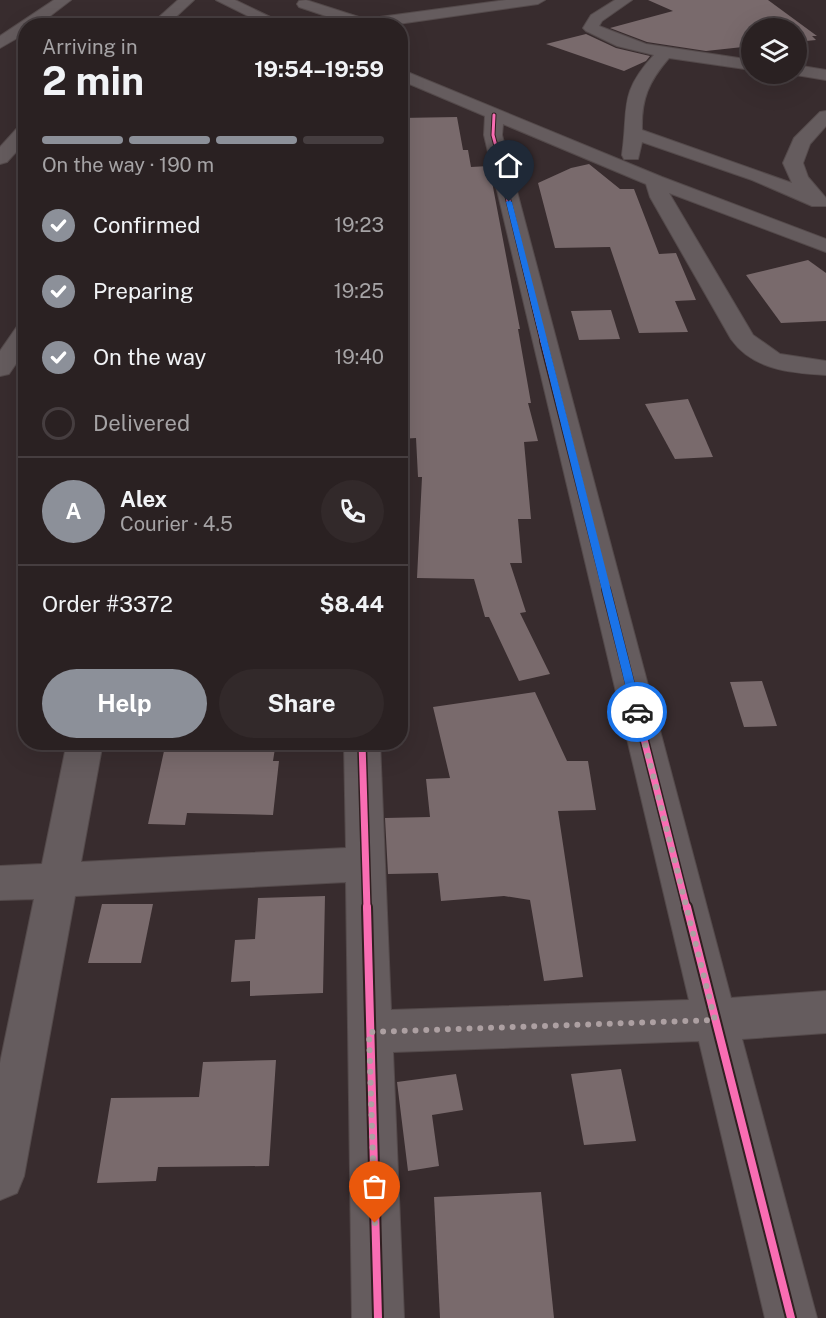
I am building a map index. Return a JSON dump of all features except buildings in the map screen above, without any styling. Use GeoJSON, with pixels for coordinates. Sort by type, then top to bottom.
{"type":"FeatureCollection","features":[{"type":"Feature","properties":{"kind":"street"},"geometry":{"type":"LineString","coordinates":[[38,18],[64,0]]}},
{"type":"Feature","properties":{"kind":"street"},"geometry":{"type":"LineString","coordinates":[[166,18],[187,0]]}},
{"type":"Feature","properties":{"kind":"street"},"geometry":{"type":"LineString","coordinates":[[223,0],[264,18]]}},
{"type":"Feature","properties":{"kind":"street"},"geometry":{"type":"LineString","coordinates":[[408,18],[538,0]]}},
{"type":"Feature","properties":{"kind":"street"},"geometry":{"type":"LineString","coordinates":[[625,0],[596,18],[591,28],[605,36],[667,51],[741,63]]}},
{"type":"Feature","properties":{"kind":"street"},"geometry":{"type":"LineString","coordinates":[[290,18],[307,2],[340,18]]}},
{"type":"Feature","properties":{"kind":"street"},"geometry":{"type":"LineString","coordinates":[[0,43],[18,31]]}},
{"type":"Feature","properties":{"kind":"street"},"geometry":{"type":"LineString","coordinates":[[628,169],[634,133],[633,106],[640,84],[667,51]]}},
{"type":"Feature","properties":{"kind":"street"},"geometry":{"type":"LineString","coordinates":[[807,72],[826,75]]}},
{"type":"Feature","properties":{"kind":"street"},"geometry":{"type":"LineString","coordinates":[[408,77],[656,181],[826,246]]}},
{"type":"Feature","properties":{"kind":"street"},"geometry":{"type":"LineString","coordinates":[[494,115],[493,135],[535,312],[791,1318]]}},
{"type":"Feature","properties":{"kind":"street"},"geometry":{"type":"LineString","coordinates":[[820,203],[799,179],[793,163],[801,142],[826,116]]}},
{"type":"Feature","properties":{"kind":"street"},"geometry":{"type":"LineString","coordinates":[[634,133],[759,176],[820,203]]}},
{"type":"Feature","properties":{"kind":"street"},"geometry":{"type":"LineString","coordinates":[[0,158],[18,138]]}},
{"type":"Feature","properties":{"kind":"street"},"geometry":{"type":"LineString","coordinates":[[656,181],[660,198],[743,339],[757,354],[780,364],[826,368]]}},
{"type":"Feature","properties":{"kind":"street"},"geometry":{"type":"LineString","coordinates":[[0,369],[18,342]]}},
{"type":"Feature","properties":{"kind":"street"},"geometry":{"type":"LineString","coordinates":[[0,1176],[83,750]]}},
{"type":"Feature","properties":{"kind":"street"},"geometry":{"type":"LineString","coordinates":[[362,750],[378,1318]]}},
{"type":"Feature","properties":{"kind":"street"},"geometry":{"type":"LineString","coordinates":[[0,883],[365,864]]}},
{"type":"Feature","properties":{"kind":"street"},"geometry":{"type":"LineString","coordinates":[[369,1032],[715,1020],[826,1012]]}},
{"type":"Feature","properties":{"kind":"cycle path"},"geometry":{"type":"LineString","coordinates":[[494,115],[493,135],[541,334],[791,1318]]}},
{"type":"Feature","properties":{"kind":"cycle path"},"geometry":{"type":"LineString","coordinates":[[362,750],[378,1318]]}},
{"type":"Feature","properties":{"kind":"way so far"},"geometry":{"type":"LineString","coordinates":[[375,1223],[369,1032],[715,1020],[637,712]]}},
{"type":"Feature","properties":{"kind":"route"},"geometry":{"type":"LineString","coordinates":[[509,202],[546,357],[637,712]]}}]}
